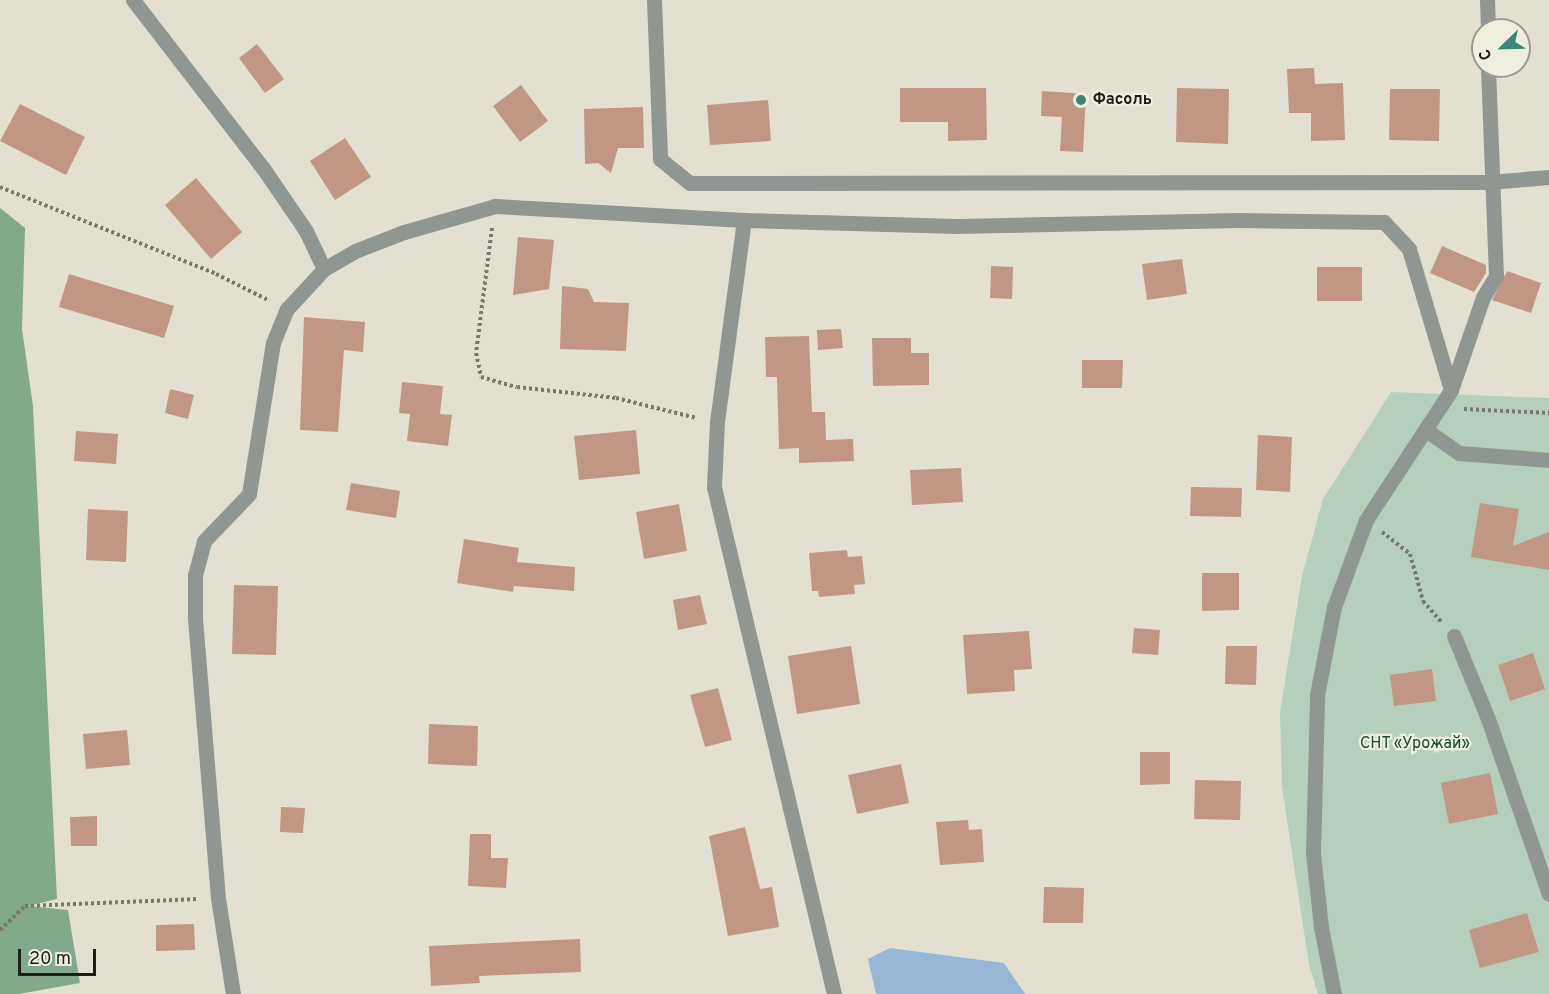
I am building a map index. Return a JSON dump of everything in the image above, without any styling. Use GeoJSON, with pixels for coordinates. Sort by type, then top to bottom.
{"type":"FeatureCollection","features":[{"type":"Feature","properties":{"kind":"street"},"geometry":{"type":"LineString","coordinates":[[133,0],[263,168],[306,231],[324,269]]}},
{"type":"Feature","properties":{"kind":"street"},"geometry":{"type":"LineString","coordinates":[[654,0],[660,159],[690,183],[1490,182],[1549,177]]}},
{"type":"Feature","properties":{"kind":"street"},"geometry":{"type":"LineString","coordinates":[[1487,0],[1488,18]]}},
{"type":"Feature","properties":{"kind":"street"},"geometry":{"type":"LineString","coordinates":[[1334,994],[1321,927],[1313,853],[1317,695],[1334,607],[1366,520],[1451,390],[1483,297],[1496,276],[1490,182],[1488,78]]}},
{"type":"Feature","properties":{"kind":"street"},"geometry":{"type":"LineString","coordinates":[[233,994],[218,898],[195,616],[195,575],[204,540],[249,494],[273,343],[287,309],[324,269],[404,232],[495,206],[744,220],[957,226],[1238,220],[1384,222],[1409,249],[1451,390]]}},
{"type":"Feature","properties":{"kind":"street"},"geometry":{"type":"LineString","coordinates":[[744,220],[717,422],[714,487],[722,530],[834,994]]}},
{"type":"Feature","properties":{"kind":"street"},"geometry":{"type":"LineString","coordinates":[[1426,430],[1460,453],[1549,460]]}},
{"type":"Feature","properties":{"kind":"street"},"geometry":{"type":"LineString","coordinates":[[1454,636],[1488,719],[1549,894]]}},
{"type":"Feature","properties":{"kind":"path"},"geometry":{"type":"LineString","coordinates":[[0,187],[216,274],[287,309]]}},
{"type":"Feature","properties":{"kind":"path"},"geometry":{"type":"LineString","coordinates":[[495,206],[476,353],[481,377],[517,387],[616,398],[717,422]]}},
{"type":"Feature","properties":{"kind":"path"},"geometry":{"type":"LineString","coordinates":[[1439,408],[1549,413]]}},
{"type":"Feature","properties":{"kind":"path"},"geometry":{"type":"LineString","coordinates":[[1366,520],[1410,554],[1422,601],[1454,636]]}},
{"type":"Feature","properties":{"kind":"path"},"geometry":{"type":"LineString","coordinates":[[0,930],[25,906],[218,898]]}},
{"type":"Feature","properties":{"kind":"green space"},"geometry":{"type":"Polygon","coordinates":[[[0,208],[25,228],[22,329],[33,406],[57,899],[28,906],[68,910],[80,983],[19,994],[0,994],[0,208]]]}},
{"type":"Feature","properties":{"kind":"green space","name":"СНТ «Урожай»"},"geometry":{"type":"Polygon","coordinates":[[[1391,392],[1549,398],[1549,994],[1318,994],[1309,965],[1282,787],[1280,712],[1302,576],[1323,499],[1391,392]]]}},
{"type":"Feature","properties":{"kind":"water"},"geometry":{"type":"Polygon","coordinates":[[[890,948],[1004,963],[1025,994],[876,994],[868,959],[890,948]]]}},
{"type":"Feature","properties":{"kind":"building"},"geometry":{"type":"Polygon","coordinates":[[[257,44],[284,79],[265,93],[239,58],[257,44]]]}},
{"type":"Feature","properties":{"kind":"building"},"geometry":{"type":"Polygon","coordinates":[[[1314,68],[1315,84],[1343,83],[1345,140],[1311,141],[1311,113],[1289,113],[1287,69],[1314,68]]]}},
{"type":"Feature","properties":{"kind":"building"},"geometry":{"type":"Polygon","coordinates":[[[521,85],[548,121],[520,142],[493,106],[521,85]]]}},
{"type":"Feature","properties":{"kind":"building"},"geometry":{"type":"Polygon","coordinates":[[[900,88],[986,88],[987,140],[948,141],[948,122],[900,122],[900,88]]]}},
{"type":"Feature","properties":{"kind":"building"},"geometry":{"type":"Polygon","coordinates":[[[1177,88],[1229,89],[1228,144],[1176,142],[1177,88]]]}},
{"type":"Feature","properties":{"kind":"building"},"geometry":{"type":"Polygon","coordinates":[[[1390,89],[1440,89],[1439,141],[1389,140],[1390,89]]]}},
{"type":"Feature","properties":{"kind":"building"},"geometry":{"type":"Polygon","coordinates":[[[1042,91],[1086,94],[1083,152],[1060,151],[1062,117],[1041,116],[1042,91]]]}},
{"type":"Feature","properties":{"kind":"building"},"geometry":{"type":"Polygon","coordinates":[[[768,100],[771,141],[710,145],[707,105],[768,100]]]}},
{"type":"Feature","properties":{"kind":"building"},"geometry":{"type":"Polygon","coordinates":[[[20,104],[85,137],[66,175],[0,141],[20,104]]]}},
{"type":"Feature","properties":{"kind":"building"},"geometry":{"type":"Polygon","coordinates":[[[643,107],[644,148],[618,148],[611,173],[598,163],[585,164],[584,109],[643,107]]]}},
{"type":"Feature","properties":{"kind":"building"},"geometry":{"type":"Polygon","coordinates":[[[345,138],[371,177],[335,200],[310,161],[345,138]]]}},
{"type":"Feature","properties":{"kind":"building"},"geometry":{"type":"Polygon","coordinates":[[[196,178],[242,232],[211,259],[165,205],[196,178]]]}},
{"type":"Feature","properties":{"kind":"building"},"geometry":{"type":"Polygon","coordinates":[[[518,237],[554,240],[549,289],[513,295],[518,237]]]}},
{"type":"Feature","properties":{"kind":"building"},"geometry":{"type":"Polygon","coordinates":[[[1442,246],[1486,265],[1486,273],[1474,292],[1430,273],[1442,246]]]}},
{"type":"Feature","properties":{"kind":"building"},"geometry":{"type":"Polygon","coordinates":[[[1182,259],[1187,294],[1147,300],[1142,264],[1182,259]]]}},
{"type":"Feature","properties":{"kind":"building"},"geometry":{"type":"Polygon","coordinates":[[[991,266],[1013,267],[1012,299],[990,298],[991,266]]]}},
{"type":"Feature","properties":{"kind":"building"},"geometry":{"type":"Polygon","coordinates":[[[1317,267],[1362,267],[1362,301],[1317,301],[1317,267]]]}},
{"type":"Feature","properties":{"kind":"building"},"geometry":{"type":"Polygon","coordinates":[[[1507,271],[1541,283],[1531,313],[1492,300],[1507,271]]]}},
{"type":"Feature","properties":{"kind":"building"},"geometry":{"type":"Polygon","coordinates":[[[69,274],[174,306],[164,338],[59,307],[69,274]]]}},
{"type":"Feature","properties":{"kind":"building"},"geometry":{"type":"Polygon","coordinates":[[[562,286],[588,289],[594,302],[629,303],[626,351],[560,349],[562,286]]]}},
{"type":"Feature","properties":{"kind":"building"},"geometry":{"type":"Polygon","coordinates":[[[304,317],[365,322],[363,352],[344,350],[338,432],[300,430],[304,317]]]}},
{"type":"Feature","properties":{"kind":"building"},"geometry":{"type":"Polygon","coordinates":[[[841,329],[843,348],[818,350],[817,330],[841,329]]]}},
{"type":"Feature","properties":{"kind":"building"},"geometry":{"type":"Polygon","coordinates":[[[809,336],[812,412],[825,412],[826,440],[853,439],[854,461],[799,463],[799,448],[779,449],[777,377],[766,377],[765,337],[809,336]]]}},
{"type":"Feature","properties":{"kind":"building"},"geometry":{"type":"Polygon","coordinates":[[[872,338],[911,338],[911,353],[929,353],[929,385],[873,386],[872,338]]]}},
{"type":"Feature","properties":{"kind":"building"},"geometry":{"type":"Polygon","coordinates":[[[1082,360],[1123,360],[1122,388],[1082,388],[1082,360]]]}},
{"type":"Feature","properties":{"kind":"building"},"geometry":{"type":"Polygon","coordinates":[[[402,382],[443,386],[440,414],[452,415],[448,446],[407,441],[410,414],[399,413],[402,382]]]}},
{"type":"Feature","properties":{"kind":"building"},"geometry":{"type":"Polygon","coordinates":[[[170,389],[194,395],[188,419],[165,413],[170,389]]]}},
{"type":"Feature","properties":{"kind":"building"},"geometry":{"type":"Polygon","coordinates":[[[636,430],[640,474],[579,480],[574,436],[636,430]]]}},
{"type":"Feature","properties":{"kind":"building"},"geometry":{"type":"Polygon","coordinates":[[[76,431],[118,434],[116,464],[74,461],[76,431]]]}},
{"type":"Feature","properties":{"kind":"building"},"geometry":{"type":"Polygon","coordinates":[[[1258,435],[1292,437],[1290,492],[1256,490],[1258,435]]]}},
{"type":"Feature","properties":{"kind":"building"},"geometry":{"type":"Polygon","coordinates":[[[961,468],[963,502],[912,505],[910,470],[961,468]]]}},
{"type":"Feature","properties":{"kind":"building"},"geometry":{"type":"Polygon","coordinates":[[[351,483],[400,491],[396,518],[346,510],[351,483]]]}},
{"type":"Feature","properties":{"kind":"building"},"geometry":{"type":"Polygon","coordinates":[[[1191,487],[1242,488],[1241,517],[1190,516],[1191,487]]]}},
{"type":"Feature","properties":{"kind":"building"},"geometry":{"type":"Polygon","coordinates":[[[1480,503],[1519,509],[1513,546],[1549,532],[1549,570],[1471,557],[1480,503]]]}},
{"type":"Feature","properties":{"kind":"building"},"geometry":{"type":"Polygon","coordinates":[[[679,504],[687,551],[644,559],[636,512],[679,504]]]}},
{"type":"Feature","properties":{"kind":"building"},"geometry":{"type":"Polygon","coordinates":[[[88,509],[128,511],[126,562],[86,560],[88,509]]]}},
{"type":"Feature","properties":{"kind":"building"},"geometry":{"type":"Polygon","coordinates":[[[464,539],[519,548],[517,562],[575,567],[574,591],[514,586],[513,592],[457,583],[464,539]]]}},
{"type":"Feature","properties":{"kind":"building"},"geometry":{"type":"Polygon","coordinates":[[[847,550],[848,557],[862,556],[865,584],[854,585],[855,594],[819,597],[818,591],[812,591],[809,553],[847,550]]]}},
{"type":"Feature","properties":{"kind":"building"},"geometry":{"type":"Polygon","coordinates":[[[1202,573],[1239,573],[1239,610],[1202,611],[1202,573]]]}},
{"type":"Feature","properties":{"kind":"building"},"geometry":{"type":"Polygon","coordinates":[[[234,585],[278,586],[276,655],[232,654],[234,585]]]}},
{"type":"Feature","properties":{"kind":"building"},"geometry":{"type":"Polygon","coordinates":[[[700,595],[707,624],[678,630],[673,600],[700,595]]]}},
{"type":"Feature","properties":{"kind":"building"},"geometry":{"type":"Polygon","coordinates":[[[1134,628],[1160,630],[1158,655],[1132,653],[1134,628]]]}},
{"type":"Feature","properties":{"kind":"building"},"geometry":{"type":"Polygon","coordinates":[[[1029,631],[1032,669],[1014,670],[1015,691],[967,694],[963,635],[1029,631]]]}},
{"type":"Feature","properties":{"kind":"building"},"geometry":{"type":"Polygon","coordinates":[[[851,646],[860,704],[797,714],[788,656],[851,646]]]}},
{"type":"Feature","properties":{"kind":"building"},"geometry":{"type":"Polygon","coordinates":[[[1226,646],[1257,646],[1256,685],[1225,684],[1226,646]]]}},
{"type":"Feature","properties":{"kind":"building"},"geometry":{"type":"Polygon","coordinates":[[[1533,653],[1545,689],[1510,701],[1498,665],[1533,653]]]}},
{"type":"Feature","properties":{"kind":"building"},"geometry":{"type":"Polygon","coordinates":[[[1432,669],[1436,701],[1394,706],[1390,675],[1432,669]]]}},
{"type":"Feature","properties":{"kind":"building"},"geometry":{"type":"Polygon","coordinates":[[[718,688],[732,740],[705,747],[690,695],[718,688]]]}},
{"type":"Feature","properties":{"kind":"building"},"geometry":{"type":"Polygon","coordinates":[[[429,724],[478,726],[477,766],[428,764],[429,724]]]}},
{"type":"Feature","properties":{"kind":"building"},"geometry":{"type":"Polygon","coordinates":[[[127,730],[130,765],[86,769],[83,734],[127,730]]]}},
{"type":"Feature","properties":{"kind":"building"},"geometry":{"type":"Polygon","coordinates":[[[1140,752],[1170,752],[1170,784],[1140,785],[1140,752]]]}},
{"type":"Feature","properties":{"kind":"building"},"geometry":{"type":"Polygon","coordinates":[[[901,764],[909,803],[857,814],[848,775],[901,764]]]}},
{"type":"Feature","properties":{"kind":"building"},"geometry":{"type":"Polygon","coordinates":[[[1490,773],[1498,814],[1449,824],[1441,783],[1490,773]]]}},
{"type":"Feature","properties":{"kind":"building"},"geometry":{"type":"Polygon","coordinates":[[[1195,780],[1241,781],[1240,820],[1194,819],[1195,780]]]}},
{"type":"Feature","properties":{"kind":"building"},"geometry":{"type":"Polygon","coordinates":[[[281,807],[305,808],[303,833],[280,832],[281,807]]]}},
{"type":"Feature","properties":{"kind":"building"},"geometry":{"type":"Polygon","coordinates":[[[97,816],[97,846],[71,846],[70,817],[97,816]]]}},
{"type":"Feature","properties":{"kind":"building"},"geometry":{"type":"Polygon","coordinates":[[[968,820],[969,830],[982,829],[984,862],[940,865],[936,822],[968,820]]]}},
{"type":"Feature","properties":{"kind":"building"},"geometry":{"type":"Polygon","coordinates":[[[745,827],[760,889],[772,887],[779,927],[728,936],[709,836],[745,827]]]}},
{"type":"Feature","properties":{"kind":"building"},"geometry":{"type":"Polygon","coordinates":[[[470,834],[491,834],[491,858],[508,858],[506,888],[468,886],[470,834]]]}},
{"type":"Feature","properties":{"kind":"building"},"geometry":{"type":"Polygon","coordinates":[[[1044,887],[1084,888],[1083,923],[1043,923],[1044,887]]]}},
{"type":"Feature","properties":{"kind":"building"},"geometry":{"type":"Polygon","coordinates":[[[1527,913],[1539,952],[1480,968],[1469,930],[1527,913]]]}},
{"type":"Feature","properties":{"kind":"building"},"geometry":{"type":"Polygon","coordinates":[[[194,924],[195,950],[156,951],[156,925],[194,924]]]}},
{"type":"Feature","properties":{"kind":"building"},"geometry":{"type":"Polygon","coordinates":[[[580,939],[581,972],[479,976],[480,983],[431,986],[429,946],[580,939]]]}},
{"type":"Feature","properties":{"kind":"place","name":"Фасоль"},"geometry":{"type":"Point","coordinates":[1081,100]}}]}
